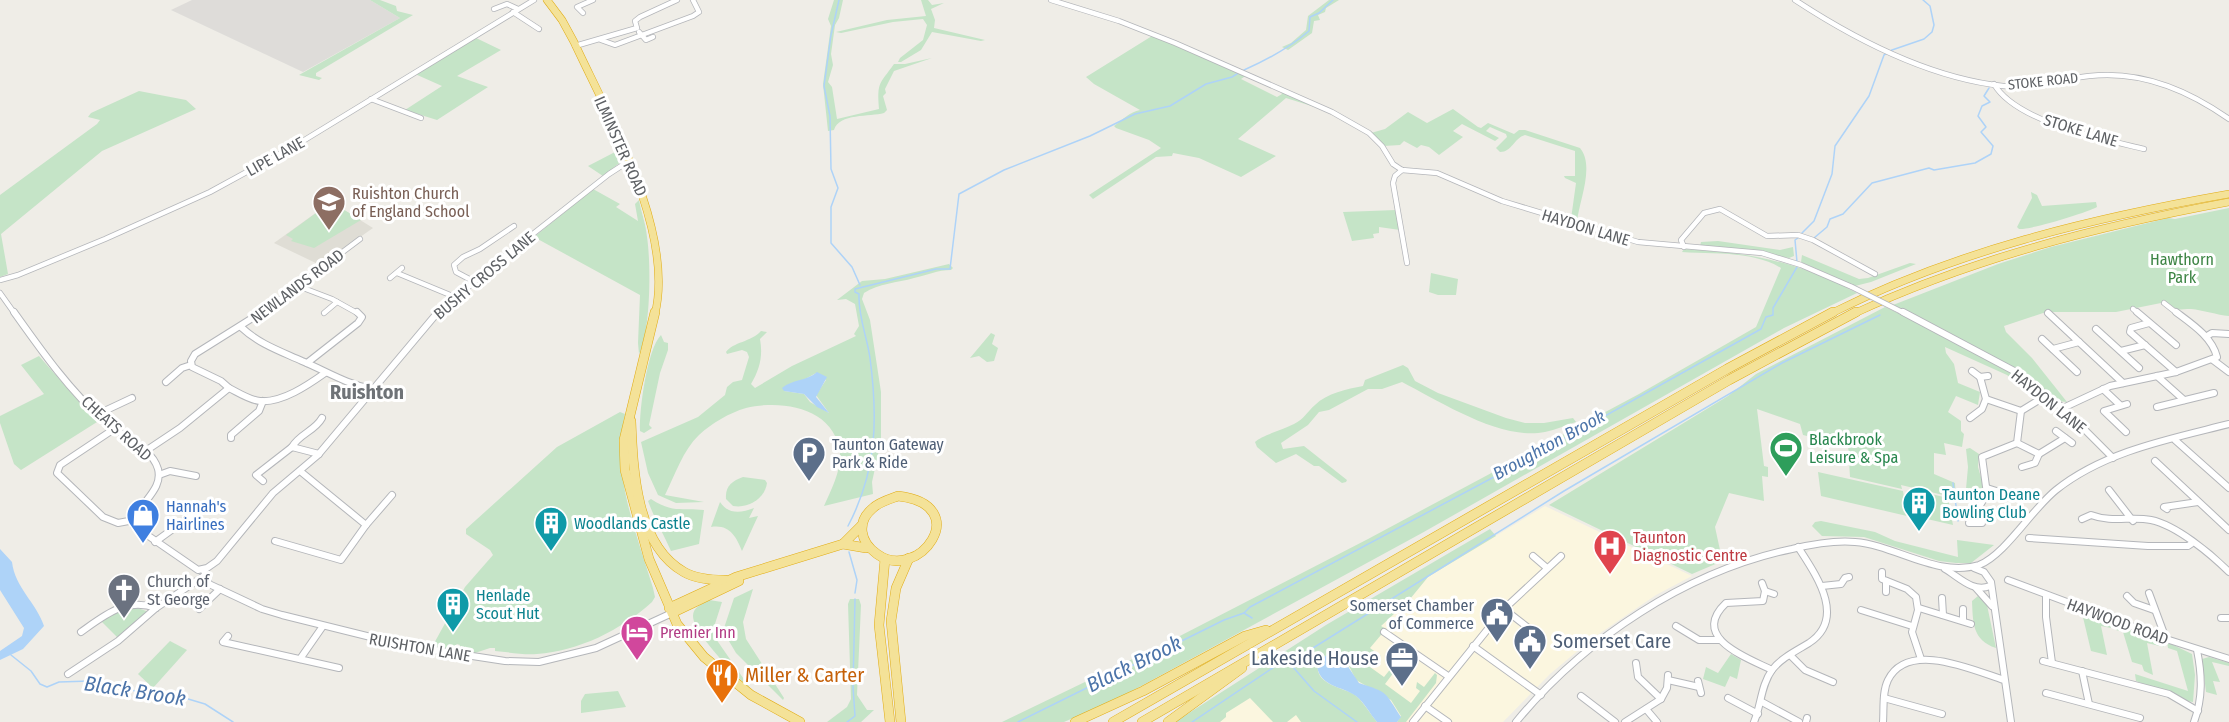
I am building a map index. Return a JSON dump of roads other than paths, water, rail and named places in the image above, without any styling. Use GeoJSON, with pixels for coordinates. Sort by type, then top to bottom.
{"type":"FeatureCollection","features":[{"type":"Feature","properties":{"kind":"highway","name":"ILMINSTER ROAD"},"geometry":{"type":"LineString","coordinates":[[547,0],[568,28],[629,161],[650,217],[658,289],[653,329],[624,440],[625,470],[641,537],[670,611],[695,647],[720,672],[751,695],[800,722]]}},
{"type":"Feature","properties":{"kind":"highway"},"geometry":{"type":"LineString","coordinates":[[1113,722],[1707,379],[1853,302],[1955,261],[2033,236],[2157,206],[2229,194]]}},
{"type":"Feature","properties":{"kind":"highway"},"geometry":{"type":"LineString","coordinates":[[1142,722],[1727,381],[1796,343],[1875,304],[1963,268],[2042,243],[2099,228],[2229,202]]}},
{"type":"Feature","properties":{"kind":"highway","name":"ILMINSTER ROAD"},"geometry":{"type":"LineString","coordinates":[[631,409],[633,468],[638,492],[659,549],[670,563],[684,573],[713,580],[725,580]]}},
{"type":"Feature","properties":{"kind":"highway"},"geometry":{"type":"LineString","coordinates":[[670,611],[725,580],[843,544],[861,526],[870,511],[885,500],[898,496],[911,496],[922,500],[931,507],[938,527],[929,546],[909,558],[885,559],[866,548],[861,538],[861,526]]}},
{"type":"Feature","properties":{"kind":"highway"},"geometry":{"type":"LineString","coordinates":[[843,544],[866,548]]}},
{"type":"Feature","properties":{"kind":"highway"},"geometry":{"type":"LineString","coordinates":[[890,722],[895,697],[891,625],[895,589],[909,558]]}},
{"type":"Feature","properties":{"kind":"highway"},"geometry":{"type":"LineString","coordinates":[[885,559],[880,589],[879,633],[901,722]]}},
{"type":"Feature","properties":{"kind":"highway"},"geometry":{"type":"LineString","coordinates":[[670,611],[777,565]]}},
{"type":"Feature","properties":{"kind":"highway"},"geometry":{"type":"LineString","coordinates":[[1075,722],[1143,691],[1245,636],[1283,624]]}},
{"type":"Feature","properties":{"kind":"highway"},"geometry":{"type":"LineString","coordinates":[[1168,722],[1224,683],[1264,651]]}},
{"type":"Feature","properties":{"kind":"street","name":"LIPE LANE"},"geometry":{"type":"LineString","coordinates":[[1,281],[193,200],[298,144],[534,0]]}},
{"type":"Feature","properties":{"kind":"street"},"geometry":{"type":"LineString","coordinates":[[583,13],[576,8],[590,0]]}},
{"type":"Feature","properties":{"kind":"street"},"geometry":{"type":"LineString","coordinates":[[646,40],[634,23],[636,20],[676,0]]}},
{"type":"Feature","properties":{"kind":"street"},"geometry":{"type":"LineString","coordinates":[[601,40],[615,45],[698,14],[693,0]]}},
{"type":"Feature","properties":{"kind":"street"},"geometry":{"type":"LineString","coordinates":[[1051,0],[1119,21],[1175,42],[1339,115],[1376,139],[1393,164],[1402,170],[1395,176],[1393,183],[1407,263]]}},
{"type":"Feature","properties":{"kind":"street","name":"STOKE ROAD"},"geometry":{"type":"LineString","coordinates":[[1794,0],[1887,50],[1956,75],[1994,84],[2023,86],[2103,75],[2134,78],[2189,95],[2229,120]]}},
{"type":"Feature","properties":{"kind":"street"},"geometry":{"type":"LineString","coordinates":[[494,9],[509,3],[518,9]]}},
{"type":"Feature","properties":{"kind":"street"},"geometry":{"type":"LineString","coordinates":[[513,12],[539,30]]}},
{"type":"Feature","properties":{"kind":"street"},"geometry":{"type":"LineString","coordinates":[[575,46],[637,28]]}},
{"type":"Feature","properties":{"kind":"street"},"geometry":{"type":"LineString","coordinates":[[638,43],[653,37]]}},
{"type":"Feature","properties":{"kind":"street","name":"STOKE LANE"},"geometry":{"type":"LineString","coordinates":[[1994,84],[1998,94],[2046,121],[2144,149]]}},
{"type":"Feature","properties":{"kind":"street"},"geometry":{"type":"LineString","coordinates":[[371,99],[421,118]]}},
{"type":"Feature","properties":{"kind":"street","name":"BUSHY CROSS LANE"},"geometry":{"type":"LineString","coordinates":[[211,567],[273,493],[319,454],[360,408],[372,389],[431,319],[473,281],[629,161]]}},
{"type":"Feature","properties":{"kind":"street","name":"HAYDON LANE"},"geometry":{"type":"LineString","coordinates":[[1402,170],[1437,173],[1502,201],[1656,246],[1750,251],[1802,265],[1852,287],[1995,360],[2063,408],[2113,458]]}},
{"type":"Feature","properties":{"kind":"street"},"geometry":{"type":"LineString","coordinates":[[1684,248],[1682,240],[1684,236],[1706,210],[1720,209],[1767,236],[1797,236],[1813,240],[1875,274]]}},
{"type":"Feature","properties":{"kind":"street"},"geometry":{"type":"LineString","coordinates":[[473,281],[456,272],[454,265],[463,256],[480,249],[514,226]]}},
{"type":"Feature","properties":{"kind":"street","name":"NEWLANDS ROAD"},"geometry":{"type":"LineString","coordinates":[[358,242],[241,327],[256,342],[307,363],[351,385],[372,389]]}},
{"type":"Feature","properties":{"kind":"street"},"geometry":{"type":"LineString","coordinates":[[390,278],[402,268]]}},
{"type":"Feature","properties":{"kind":"street"},"geometry":{"type":"LineString","coordinates":[[397,273],[455,297]]}},
{"type":"Feature","properties":{"kind":"street"},"geometry":{"type":"LineString","coordinates":[[298,286],[360,312],[362,318],[307,363]]}},
{"type":"Feature","properties":{"kind":"street","name":"CHEATS ROAD"},"geometry":{"type":"LineString","coordinates":[[0,293],[36,343],[98,414],[155,463],[159,475],[154,490],[136,513],[134,520]]}},
{"type":"Feature","properties":{"kind":"street"},"geometry":{"type":"LineString","coordinates":[[324,313],[337,302]]}},
{"type":"Feature","properties":{"kind":"street"},"geometry":{"type":"LineString","coordinates":[[2063,408],[2103,389],[2176,372],[2213,360],[2217,354],[2207,336],[2169,306]]}},
{"type":"Feature","properties":{"kind":"street"},"geometry":{"type":"LineString","coordinates":[[2133,309],[2176,345]]}},
{"type":"Feature","properties":{"kind":"street"},"geometry":{"type":"LineString","coordinates":[[2048,313],[2057,318],[2123,383]]}},
{"type":"Feature","properties":{"kind":"street"},"geometry":{"type":"LineString","coordinates":[[2149,323],[2130,329],[2133,335],[2176,372]]}},
{"type":"Feature","properties":{"kind":"street"},"geometry":{"type":"LineString","coordinates":[[241,327],[199,351],[192,358],[191,365],[195,370],[255,400],[264,401],[290,392],[326,373]]}},
{"type":"Feature","properties":{"kind":"street"},"geometry":{"type":"LineString","coordinates":[[2096,329],[2139,368]]}},
{"type":"Feature","properties":{"kind":"street"},"geometry":{"type":"LineString","coordinates":[[2207,336],[2212,333],[2229,334]]}},
{"type":"Feature","properties":{"kind":"street"},"geometry":{"type":"LineString","coordinates":[[2042,339],[2077,372]]}},
{"type":"Feature","properties":{"kind":"street"},"geometry":{"type":"LineString","coordinates":[[2053,349],[2079,342]]}},
{"type":"Feature","properties":{"kind":"street"},"geometry":{"type":"LineString","coordinates":[[2121,351],[2145,345]]}},
{"type":"Feature","properties":{"kind":"street"},"geometry":{"type":"LineString","coordinates":[[2213,360],[2229,372]]}},
{"type":"Feature","properties":{"kind":"street"},"geometry":{"type":"LineString","coordinates":[[166,382],[182,368],[191,365]]}},
{"type":"Feature","properties":{"kind":"street"},"geometry":{"type":"LineString","coordinates":[[1972,371],[1980,377],[1986,399],[1976,416]]}},
{"type":"Feature","properties":{"kind":"street"},"geometry":{"type":"LineString","coordinates":[[1980,377],[1988,376]]}},
{"type":"Feature","properties":{"kind":"street"},"geometry":{"type":"LineString","coordinates":[[2157,376],[2184,400]]}},
{"type":"Feature","properties":{"kind":"street"},"geometry":{"type":"LineString","coordinates":[[144,452],[180,428],[229,388]]}},
{"type":"Feature","properties":{"kind":"street"},"geometry":{"type":"LineString","coordinates":[[2103,389],[2124,404],[2104,411],[2126,432]]}},
{"type":"Feature","properties":{"kind":"street"},"geometry":{"type":"LineString","coordinates":[[2157,407],[2214,393]]}},
{"type":"Feature","properties":{"kind":"street"},"geometry":{"type":"LineString","coordinates":[[2021,411],[2047,395]]}},
{"type":"Feature","properties":{"kind":"street"},"geometry":{"type":"LineString","coordinates":[[98,414],[132,398]]}},
{"type":"Feature","properties":{"kind":"street"},"geometry":{"type":"LineString","coordinates":[[1986,399],[2021,411]]}},
{"type":"Feature","properties":{"kind":"street"},"geometry":{"type":"LineString","coordinates":[[229,436],[259,411],[264,401]]}},
{"type":"Feature","properties":{"kind":"street"},"geometry":{"type":"LineString","coordinates":[[1969,523],[1982,523],[1978,511],[1981,498],[1988,494],[1982,457],[1989,452],[2009,448],[2017,442],[2021,411]]}},
{"type":"Feature","properties":{"kind":"street"},"geometry":{"type":"LineString","coordinates":[[248,477],[256,475],[292,447],[299,436],[323,421]]}},
{"type":"Feature","properties":{"kind":"street"},"geometry":{"type":"LineString","coordinates":[[1965,580],[1963,574],[1969,568],[1991,560],[2056,490],[2113,458],[2229,424]]}},
{"type":"Feature","properties":{"kind":"street"},"geometry":{"type":"LineString","coordinates":[[114,429],[65,462],[57,470],[60,477],[103,517],[118,522],[134,520],[138,530],[204,574]]}},
{"type":"Feature","properties":{"kind":"street"},"geometry":{"type":"LineString","coordinates":[[2056,431],[2072,443]]}},
{"type":"Feature","properties":{"kind":"street"},"geometry":{"type":"LineString","coordinates":[[2022,467],[2032,467],[2039,454],[2065,438]]}},
{"type":"Feature","properties":{"kind":"street"},"geometry":{"type":"LineString","coordinates":[[2175,440],[2229,488]]}},
{"type":"Feature","properties":{"kind":"street"},"geometry":{"type":"LineString","coordinates":[[2017,442],[2039,454]]}},
{"type":"Feature","properties":{"kind":"street"},"geometry":{"type":"LineString","coordinates":[[292,447],[319,454]]}},
{"type":"Feature","properties":{"kind":"street"},"geometry":{"type":"LineString","coordinates":[[2155,461],[2229,530]]}},
{"type":"Feature","properties":{"kind":"street"},"geometry":{"type":"LineString","coordinates":[[159,475],[170,471],[196,476]]}},
{"type":"Feature","properties":{"kind":"street"},"geometry":{"type":"LineString","coordinates":[[300,471],[366,525]]}},
{"type":"Feature","properties":{"kind":"street"},"geometry":{"type":"LineString","coordinates":[[256,475],[263,481]]}},
{"type":"Feature","properties":{"kind":"street"},"geometry":{"type":"LineString","coordinates":[[1987,488],[2012,496]]}},
{"type":"Feature","properties":{"kind":"street"},"geometry":{"type":"LineString","coordinates":[[2109,490],[2113,499],[2133,521]]}},
{"type":"Feature","properties":{"kind":"street"},"geometry":{"type":"LineString","coordinates":[[280,540],[345,561],[366,525],[392,495]]}},
{"type":"Feature","properties":{"kind":"street"},"geometry":{"type":"LineString","coordinates":[[2166,509],[2164,507],[2176,503],[2198,502]]}},
{"type":"Feature","properties":{"kind":"street"},"geometry":{"type":"LineString","coordinates":[[155,542],[198,509]]}},
{"type":"Feature","properties":{"kind":"street"},"geometry":{"type":"LineString","coordinates":[[2082,519],[2090,512],[2110,522],[2147,520],[2163,524],[2217,561],[2229,572]]}},
{"type":"Feature","properties":{"kind":"street"},"geometry":{"type":"LineString","coordinates":[[2062,530],[2066,538]]}},
{"type":"Feature","properties":{"kind":"street"},"geometry":{"type":"LineString","coordinates":[[2029,538],[2066,538],[2146,547],[2191,544]]}},
{"type":"Feature","properties":{"kind":"street"},"geometry":{"type":"LineString","coordinates":[[1521,720],[1541,695],[1596,645],[1655,604],[1735,564],[1798,547],[1837,542],[1866,543],[1939,565],[1969,568],[1988,576]]}},
{"type":"Feature","properties":{"kind":"street"},"geometry":{"type":"LineString","coordinates":[[1754,722],[1772,670],[1815,639],[1824,626],[1828,606],[1822,586],[1798,547]]}},
{"type":"Feature","properties":{"kind":"street"},"geometry":{"type":"LineString","coordinates":[[1533,556],[1547,568]]}},
{"type":"Feature","properties":{"kind":"street"},"geometry":{"type":"LineString","coordinates":[[1413,722],[1504,609],[1561,556]]}},
{"type":"Feature","properties":{"kind":"street"},"geometry":{"type":"LineString","coordinates":[[1991,560],[1988,576],[2011,722]]}},
{"type":"Feature","properties":{"kind":"street"},"geometry":{"type":"LineString","coordinates":[[1939,565],[1976,588],[1993,607]]}},
{"type":"Feature","properties":{"kind":"street"},"geometry":{"type":"LineString","coordinates":[[68,674],[77,665],[118,641],[156,608],[211,567]]}},
{"type":"Feature","properties":{"kind":"street"},"geometry":{"type":"LineString","coordinates":[[1882,572],[1882,579],[1909,590],[1914,595],[1919,608],[1912,626],[1913,642],[1921,659]]}},
{"type":"Feature","properties":{"kind":"street","name":"RUISHTON LANE"},"geometry":{"type":"LineString","coordinates":[[204,574],[210,584],[262,609],[407,646],[505,661],[539,662],[583,652],[648,624],[670,611]]}},
{"type":"Feature","properties":{"kind":"street"},"geometry":{"type":"LineString","coordinates":[[1822,586],[1841,584],[1845,576]]}},
{"type":"Feature","properties":{"kind":"street","name":"HAYWOOD ROAD"},"geometry":{"type":"LineString","coordinates":[[2008,580],[2166,639],[2229,659]]}},
{"type":"Feature","properties":{"kind":"street"},"geometry":{"type":"LineString","coordinates":[[1886,581],[1886,592]]}},
{"type":"Feature","properties":{"kind":"street"},"geometry":{"type":"LineString","coordinates":[[1762,583],[1765,591],[1763,601],[1758,604],[1732,601],[1721,608],[1715,624],[1720,639],[1736,654],[1772,670]]}},
{"type":"Feature","properties":{"kind":"street"},"geometry":{"type":"LineString","coordinates":[[1976,588],[1984,589],[1990,586]]}},
{"type":"Feature","properties":{"kind":"street"},"geometry":{"type":"LineString","coordinates":[[199,609],[220,589]]}},
{"type":"Feature","properties":{"kind":"street"},"geometry":{"type":"LineString","coordinates":[[1765,591],[1774,594]]}},
{"type":"Feature","properties":{"kind":"street"},"geometry":{"type":"LineString","coordinates":[[2046,595],[2046,616],[2052,663]]}},
{"type":"Feature","properties":{"kind":"street"},"geometry":{"type":"LineString","coordinates":[[2127,596],[2134,603],[2154,610]]}},
{"type":"Feature","properties":{"kind":"street"},"geometry":{"type":"LineString","coordinates":[[2152,597],[2154,610],[2165,628],[2166,639]]}},
{"type":"Feature","properties":{"kind":"street"},"geometry":{"type":"LineString","coordinates":[[1942,598],[1943,615]]}},
{"type":"Feature","properties":{"kind":"street"},"geometry":{"type":"LineString","coordinates":[[81,632],[86,624],[133,602],[156,608]]}},
{"type":"Feature","properties":{"kind":"street"},"geometry":{"type":"LineString","coordinates":[[1919,608],[1971,624]]}},
{"type":"Feature","properties":{"kind":"street"},"geometry":{"type":"LineString","coordinates":[[1504,609],[1535,633]]}},
{"type":"Feature","properties":{"kind":"street"},"geometry":{"type":"LineString","coordinates":[[1963,609],[1963,621]]}},
{"type":"Feature","properties":{"kind":"street"},"geometry":{"type":"LineString","coordinates":[[1861,610],[1883,614],[1912,626]]}},
{"type":"Feature","properties":{"kind":"street"},"geometry":{"type":"LineString","coordinates":[[2221,618],[2229,618]]}},
{"type":"Feature","properties":{"kind":"street"},"geometry":{"type":"LineString","coordinates":[[300,659],[323,626]]}},
{"type":"Feature","properties":{"kind":"street"},"geometry":{"type":"LineString","coordinates":[[1679,630],[1700,639],[1720,639]]}},
{"type":"Feature","properties":{"kind":"street"},"geometry":{"type":"LineString","coordinates":[[1384,632],[1448,676]]}},
{"type":"Feature","properties":{"kind":"street"},"geometry":{"type":"LineString","coordinates":[[223,640],[339,668]]}},
{"type":"Feature","properties":{"kind":"street"},"geometry":{"type":"LineString","coordinates":[[1473,646],[1541,695]]}},
{"type":"Feature","properties":{"kind":"street"},"geometry":{"type":"LineString","coordinates":[[2194,722],[2201,700],[2202,680],[2198,650]]}},
{"type":"Feature","properties":{"kind":"street"},"geometry":{"type":"LineString","coordinates":[[1790,655],[1804,670],[1833,682]]}},
{"type":"Feature","properties":{"kind":"street"},"geometry":{"type":"LineString","coordinates":[[1883,722],[1884,698],[1888,680],[1896,668],[1910,661],[1921,659],[1947,662],[2004,680]]}},
{"type":"Feature","properties":{"kind":"street"},"geometry":{"type":"LineString","coordinates":[[2043,661],[2169,694],[2198,711]]}},
{"type":"Feature","properties":{"kind":"street"},"geometry":{"type":"LineString","coordinates":[[1636,663],[1638,677],[1661,699]]}},
{"type":"Feature","properties":{"kind":"street"},"geometry":{"type":"LineString","coordinates":[[2082,671],[2089,704]]}},
{"type":"Feature","properties":{"kind":"street"},"geometry":{"type":"LineString","coordinates":[[1625,722],[1661,699],[1668,678],[1699,687]]}},
{"type":"Feature","properties":{"kind":"street"},"geometry":{"type":"LineString","coordinates":[[2046,693],[2140,718]]}},
{"type":"Feature","properties":{"kind":"street"},"geometry":{"type":"LineString","coordinates":[[1581,696],[1615,722]]}},
{"type":"Feature","properties":{"kind":"street"},"geometry":{"type":"LineString","coordinates":[[1732,698],[1758,714]]}},
{"type":"Feature","properties":{"kind":"street"},"geometry":{"type":"LineString","coordinates":[[1884,698],[1942,714]]}},
{"type":"Feature","properties":{"kind":"street"},"geometry":{"type":"LineString","coordinates":[[1916,698],[1916,707]]}},
{"type":"Feature","properties":{"kind":"street"},"geometry":{"type":"LineString","coordinates":[[1762,702],[1799,722]]}},
{"type":"Feature","properties":{"kind":"street"},"geometry":{"type":"LineString","coordinates":[[1425,706],[1448,722]]}},
{"type":"Feature","properties":{"kind":"street"},"geometry":{"type":"LineString","coordinates":[[1647,709],[1657,722]]}},
{"type":"Feature","properties":{"kind":"water"},"geometry":{"type":"Polygon","coordinates":[[[817,372],[827,377],[816,397],[829,413],[817,407],[804,394],[784,391],[782,388],[817,372]]]}},
{"type":"Feature","properties":{"kind":"water"},"geometry":{"type":"Polygon","coordinates":[[[0,549],[12,562],[17,580],[44,626],[23,649],[0,660],[0,651],[22,636],[24,628],[0,590],[0,549]]]}},
{"type":"Feature","properties":{"kind":"water"},"geometry":{"type":"Polygon","coordinates":[[[1331,653],[1341,656],[1359,683],[1385,694],[1401,717],[1397,722],[1377,722],[1356,696],[1322,678],[1318,663],[1325,663],[1322,658],[1331,653]]]}},
{"type":"Feature","properties":{"kind":"waterway"},"geometry":{"type":"LineString","coordinates":[[839,0],[831,35],[824,86],[830,116],[831,169],[838,188],[831,207],[831,243],[852,267],[860,285]]}},
{"type":"Feature","properties":{"kind":"waterway"},"geometry":{"type":"LineString","coordinates":[[1244,70],[1278,53],[1302,37],[1309,31],[1310,17],[1319,13],[1333,0]]}},
{"type":"Feature","properties":{"kind":"waterway","name":"Broughton Brook"},"geometry":{"type":"LineString","coordinates":[[1801,234],[1814,221],[1832,174],[1835,146],[1869,96],[1884,55],[1924,39],[1932,32],[1934,25],[1930,6],[1923,0]]}},
{"type":"Feature","properties":{"kind":"waterway"},"geometry":{"type":"LineString","coordinates":[[848,526],[865,485],[870,465],[874,423],[870,358],[860,311],[859,294],[855,292],[855,289],[936,269],[950,269],[959,194],[1004,170],[1090,136],[1135,114],[1170,106],[1206,84],[1232,77],[1240,72]]}},
{"type":"Feature","properties":{"kind":"waterway"},"geometry":{"type":"LineString","coordinates":[[1814,238],[1827,227],[1830,219],[1843,214],[1872,183],[1929,168],[1934,170],[1975,163],[1991,154],[1993,146],[1981,132],[1986,127],[1978,116],[1982,106],[1990,102],[1984,96],[1989,88]]}},
{"type":"Feature","properties":{"kind":"waterway","name":"Broughton Brook"},"geometry":{"type":"LineString","coordinates":[[1797,262],[1795,240],[1798,238]]}},
{"type":"Feature","properties":{"kind":"waterway","name":"Broughton Brook"},"geometry":{"type":"LineString","coordinates":[[1244,613],[1250,607],[1524,461],[1761,329],[1766,317],[1773,315],[1773,308],[1797,267]]}},
{"type":"Feature","properties":{"kind":"waterway"},"geometry":{"type":"LineString","coordinates":[[1289,663],[1564,491],[1782,363],[1880,315]]}},
{"type":"Feature","properties":{"kind":"waterway"},"geometry":{"type":"LineString","coordinates":[[1953,483],[1958,521]]}},
{"type":"Feature","properties":{"kind":"waterway"},"geometry":{"type":"LineString","coordinates":[[849,552],[857,580],[855,593]]}},
{"type":"Feature","properties":{"kind":"waterway"},"geometry":{"type":"LineString","coordinates":[[847,722],[855,716],[853,687],[855,599]]}},
{"type":"Feature","properties":{"kind":"waterway","name":"Black Brook"},"geometry":{"type":"LineString","coordinates":[[1018,722],[1224,620],[1244,613]]}},
{"type":"Feature","properties":{"kind":"waterway","name":"Black Brook"},"geometry":{"type":"LineString","coordinates":[[1244,613],[1252,618]]}},
{"type":"Feature","properties":{"kind":"waterway","name":"Black Brook"},"geometry":{"type":"LineString","coordinates":[[11,655],[31,671],[40,684],[47,687],[59,682],[90,681],[149,694],[168,693],[205,704],[233,722]]}},
{"type":"Feature","properties":{"kind":"waterway"},"geometry":{"type":"LineString","coordinates":[[1192,722],[1286,659],[1289,663]]}},
{"type":"Feature","properties":{"kind":"waterway","name":"Black Brook"},"geometry":{"type":"LineString","coordinates":[[1289,663],[1314,691],[1357,722]]}},
{"type":"Feature","properties":{"kind":"place","name":"Ruishton Church of England School"},"geometry":{"type":"Point","coordinates":[329,231]}},
{"type":"Feature","properties":{"kind":"place","name":"Blackbrook Leisure & Spa"},"geometry":{"type":"Point","coordinates":[1786,477]}},
{"type":"Feature","properties":{"kind":"place","name":"Taunton Gateway Park & Ride"},"geometry":{"type":"Point","coordinates":[809,482]}},
{"type":"Feature","properties":{"kind":"place","name":"Taunton Deane Bowling Club"},"geometry":{"type":"Point","coordinates":[1919,532]}},
{"type":"Feature","properties":{"kind":"place","name":"Hannah's Hairlines"},"geometry":{"type":"Point","coordinates":[143,544]}},
{"type":"Feature","properties":{"kind":"place","name":"Woodlands Castle"},"geometry":{"type":"Point","coordinates":[551,552]}},
{"type":"Feature","properties":{"kind":"place","name":"Taunton Diagnostic Centre"},"geometry":{"type":"Point","coordinates":[1610,575]}},
{"type":"Feature","properties":{"kind":"place","name":"Church of St George"},"geometry":{"type":"Point","coordinates":[124,619]}},
{"type":"Feature","properties":{"kind":"place","name":"Henlade Scout Hut"},"geometry":{"type":"Point","coordinates":[453,633]}},
{"type":"Feature","properties":{"kind":"place","name":"Somerset Chamber of Commerce"},"geometry":{"type":"Point","coordinates":[1497,643]}},
{"type":"Feature","properties":{"kind":"place","name":"Premier Inn"},"geometry":{"type":"Point","coordinates":[637,661]}},
{"type":"Feature","properties":{"kind":"place","name":"Somerset Care"},"geometry":{"type":"Point","coordinates":[1530,670]}},
{"type":"Feature","properties":{"kind":"place","name":"Lakeside House"},"geometry":{"type":"Point","coordinates":[1402,687]}},
{"type":"Feature","properties":{"kind":"place","name":"Miller & Carter"},"geometry":{"type":"Point","coordinates":[722,704]}},
{"type":"Feature","properties":{"kind":"district","name":"Ruishton"},"geometry":{"type":"Point","coordinates":[367,392]}},
{"type":"Feature","properties":{"kind":"park label","name":"Hawthorn Park"},"geometry":{"type":"Point","coordinates":[2182,268]}}]}
